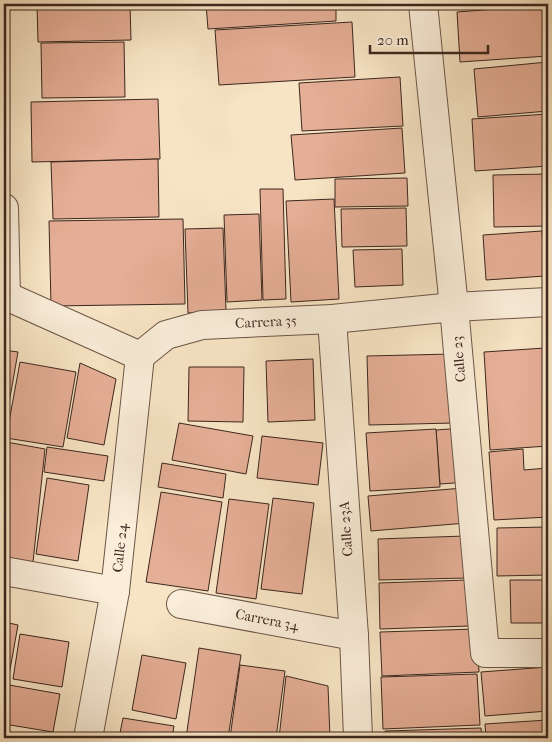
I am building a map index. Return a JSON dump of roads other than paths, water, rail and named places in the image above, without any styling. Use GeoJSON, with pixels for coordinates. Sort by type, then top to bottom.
{"type":"FeatureCollection","features":[{"type":"Feature","properties":{"kind":"street","name":"Calle 23"},"geometry":{"type":"LineString","coordinates":[[423,4],[454,307],[485,653],[548,653]]}},
{"type":"Feature","properties":{"kind":"street"},"geometry":{"type":"LineString","coordinates":[[4,208],[5,295],[140,356]]}},
{"type":"Feature","properties":{"kind":"street","name":"Carrera 35"},"geometry":{"type":"LineString","coordinates":[[140,356],[166,335],[202,325],[332,319],[454,307],[548,302]]}},
{"type":"Feature","properties":{"kind":"street","name":"Calle 23A"},"geometry":{"type":"LineString","coordinates":[[332,319],[354,636],[358,738]]}},
{"type":"Feature","properties":{"kind":"street","name":"Calle 24"},"geometry":{"type":"LineString","coordinates":[[88,738],[115,592],[140,356]]}},
{"type":"Feature","properties":{"kind":"street"},"geometry":{"type":"LineString","coordinates":[[4,571],[115,592]]}},
{"type":"Feature","properties":{"kind":"street","name":"Carrera 34"},"geometry":{"type":"LineString","coordinates":[[181,604],[354,636]]}}]}
